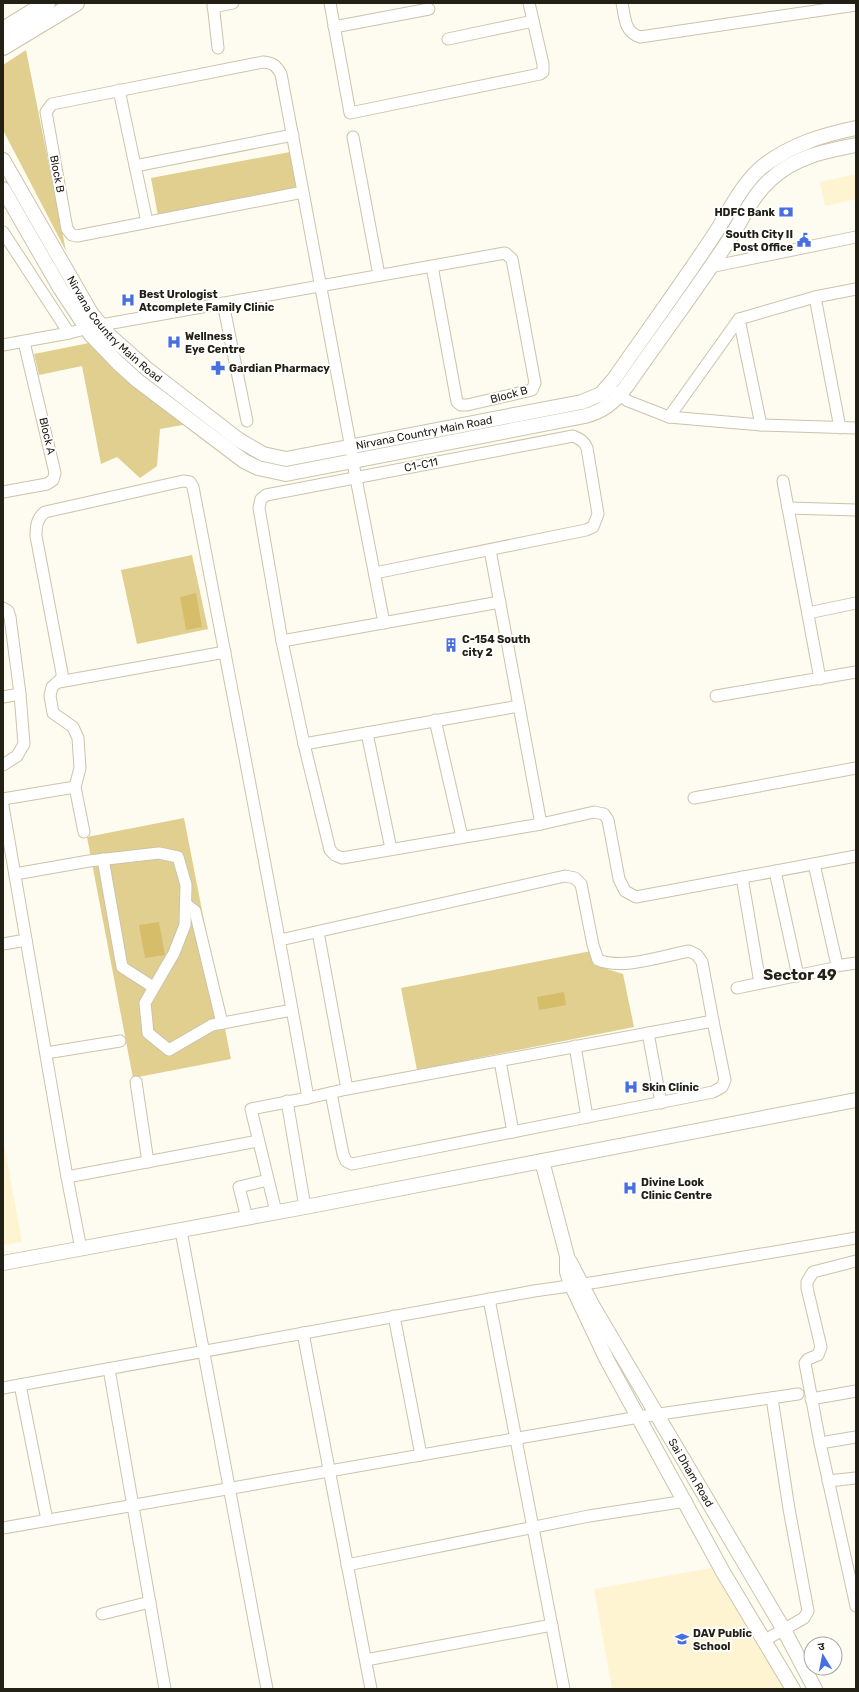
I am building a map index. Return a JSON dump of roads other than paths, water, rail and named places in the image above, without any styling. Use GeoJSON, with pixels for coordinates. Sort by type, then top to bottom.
{"type":"FeatureCollection","features":[{"type":"Feature","properties":{"kind":"main road"},"geometry":{"type":"LineString","coordinates":[[3,30],[47,3]]}},
{"type":"Feature","properties":{"kind":"main road"},"geometry":{"type":"LineString","coordinates":[[3,48],[76,3]]}},
{"type":"Feature","properties":{"kind":"street"},"geometry":{"type":"LineString","coordinates":[[218,48],[213,5],[234,3]]}},
{"type":"Feature","properties":{"kind":"street"},"geometry":{"type":"LineString","coordinates":[[330,3],[350,113],[537,76],[542,72],[543,64],[529,3]]}},
{"type":"Feature","properties":{"kind":"street"},"geometry":{"type":"LineString","coordinates":[[622,3],[626,27],[635,36],[640,38],[856,5]]}},
{"type":"Feature","properties":{"kind":"street"},"geometry":{"type":"LineString","coordinates":[[334,26],[411,8],[429,9]]}},
{"type":"Feature","properties":{"kind":"street"},"geometry":{"type":"LineString","coordinates":[[448,39],[534,21]]}},
{"type":"Feature","properties":{"kind":"street","name":"Block B"},"geometry":{"type":"LineString","coordinates":[[303,192],[77,236],[72,235],[67,228],[46,112],[52,104],[262,62],[273,63],[281,74],[384,622]]}},
{"type":"Feature","properties":{"kind":"street"},"geometry":{"type":"LineString","coordinates":[[119,90],[147,222]]}},
{"type":"Feature","properties":{"kind":"street","name":"Nirvana Country Main Road"},"geometry":{"type":"LineString","coordinates":[[3,189],[60,288],[91,335],[118,363],[138,381],[231,452],[258,468],[286,474],[582,402],[596,397],[608,387],[716,232],[738,196],[760,169],[784,152],[798,145],[832,132],[856,128]]}},
{"type":"Feature","properties":{"kind":"street"},"geometry":{"type":"LineString","coordinates":[[135,166],[293,135]]}},
{"type":"Feature","properties":{"kind":"street"},"geometry":{"type":"LineString","coordinates":[[353,137],[379,275]]}},
{"type":"Feature","properties":{"kind":"street","name":"Nirvana Country Main Road"},"geometry":{"type":"LineString","coordinates":[[3,160],[80,294],[101,325],[147,369],[239,440],[263,454],[286,459],[352,458],[585,416],[603,410],[619,396],[710,266],[751,204],[770,180],[804,158],[818,153],[856,145]]}},
{"type":"Feature","properties":{"kind":"street"},"geometry":{"type":"LineString","coordinates":[[3,232],[69,333],[3,345]]}},
{"type":"Feature","properties":{"kind":"street"},"geometry":{"type":"LineString","coordinates":[[710,266],[856,237]]}},
{"type":"Feature","properties":{"kind":"street","name":"Block B"},"geometry":{"type":"LineString","coordinates":[[69,333],[101,325],[505,252],[510,256],[534,383],[532,390],[467,405],[461,405],[457,402],[432,266]]}},
{"type":"Feature","properties":{"kind":"street"},"geometry":{"type":"LineString","coordinates":[[669,417],[739,319],[815,297],[856,289]]}},
{"type":"Feature","properties":{"kind":"street"},"geometry":{"type":"LineString","coordinates":[[815,297],[840,428]]}},
{"type":"Feature","properties":{"kind":"street"},"geometry":{"type":"LineString","coordinates":[[223,303],[247,422]]}},
{"type":"Feature","properties":{"kind":"street"},"geometry":{"type":"LineString","coordinates":[[739,319],[761,425]]}},
{"type":"Feature","properties":{"kind":"street","name":"Block A"},"geometry":{"type":"LineString","coordinates":[[3,492],[47,484],[55,477],[24,342]]}},
{"type":"Feature","properties":{"kind":"street"},"geometry":{"type":"LineString","coordinates":[[608,387],[628,401],[669,417],[761,425],[856,428]]}},
{"type":"Feature","properties":{"kind":"street","name":"C1-C11"},"geometry":{"type":"LineString","coordinates":[[282,641],[259,508],[261,499],[266,495],[352,458],[573,436],[580,438],[587,448],[598,514],[593,527],[586,530],[490,550]]}},
{"type":"Feature","properties":{"kind":"street"},"geometry":{"type":"LineString","coordinates":[[59,682],[62,673],[36,536],[36,527],[41,515],[45,512],[183,481],[190,482],[194,487],[280,940],[308,1098]]}},
{"type":"Feature","properties":{"kind":"street"},"geometry":{"type":"LineString","coordinates":[[783,481],[820,679]]}},
{"type":"Feature","properties":{"kind":"street"},"geometry":{"type":"LineString","coordinates":[[788,508],[856,510]]}},
{"type":"Feature","properties":{"kind":"street"},"geometry":{"type":"LineString","coordinates":[[375,573],[490,550],[541,824]]}},
{"type":"Feature","properties":{"kind":"street"},"geometry":{"type":"LineString","coordinates":[[500,602],[282,641],[304,744],[330,850],[335,855],[342,858],[541,824],[594,812],[604,814],[608,820],[619,879],[625,891],[636,898],[856,856]]}},
{"type":"Feature","properties":{"kind":"street"},"geometry":{"type":"LineString","coordinates":[[808,613],[856,603]]}},
{"type":"Feature","properties":{"kind":"street"},"geometry":{"type":"LineString","coordinates":[[3,608],[8,611],[10,617],[20,694],[24,744],[17,756],[3,765]]}},
{"type":"Feature","properties":{"kind":"street"},"geometry":{"type":"LineString","coordinates":[[84,832],[76,787],[80,768],[78,738],[73,727],[53,713],[50,696],[52,687],[59,682],[225,652]]}},
{"type":"Feature","properties":{"kind":"street"},"geometry":{"type":"LineString","coordinates":[[716,696],[856,672]]}},
{"type":"Feature","properties":{"kind":"street"},"geometry":{"type":"LineString","coordinates":[[3,697],[20,694]]}},
{"type":"Feature","properties":{"kind":"street"},"geometry":{"type":"LineString","coordinates":[[304,744],[519,706]]}},
{"type":"Feature","properties":{"kind":"street"},"geometry":{"type":"LineString","coordinates":[[436,720],[462,837]]}},
{"type":"Feature","properties":{"kind":"street"},"geometry":{"type":"LineString","coordinates":[[367,733],[391,849]]}},
{"type":"Feature","properties":{"kind":"street"},"geometry":{"type":"LineString","coordinates":[[694,798],[856,768]]}},
{"type":"Feature","properties":{"kind":"street"},"geometry":{"type":"LineString","coordinates":[[3,799],[76,787]]}},
{"type":"Feature","properties":{"kind":"street"},"geometry":{"type":"LineString","coordinates":[[3,806],[67,1177],[81,1249]]}},
{"type":"Feature","properties":{"kind":"street"},"geometry":{"type":"LineString","coordinates":[[15,874],[103,859],[159,853],[178,857],[186,885],[185,925],[174,953],[145,1003],[148,1033],[169,1050],[212,1025],[292,1010]]}},
{"type":"Feature","properties":{"kind":"street"},"geometry":{"type":"LineString","coordinates":[[103,859],[122,967],[153,988]]}},
{"type":"Feature","properties":{"kind":"street"},"geometry":{"type":"LineString","coordinates":[[814,864],[837,962],[836,966]]}},
{"type":"Feature","properties":{"kind":"street"},"geometry":{"type":"LineString","coordinates":[[775,871],[798,976]]}},
{"type":"Feature","properties":{"kind":"street"},"geometry":{"type":"LineString","coordinates":[[280,940],[565,876],[575,878],[581,884],[593,945],[598,960],[608,964],[624,964],[689,951],[697,955],[702,962],[724,1080],[722,1087],[713,1092],[352,1164],[346,1161],[331,1093]]}},
{"type":"Feature","properties":{"kind":"street"},"geometry":{"type":"LineString","coordinates":[[742,877],[760,983]]}},
{"type":"Feature","properties":{"kind":"street"},"geometry":{"type":"LineString","coordinates":[[186,904],[195,911],[222,1023]]}},
{"type":"Feature","properties":{"kind":"street"},"geometry":{"type":"LineString","coordinates":[[318,932],[347,1089]]}},
{"type":"Feature","properties":{"kind":"street"},"geometry":{"type":"LineString","coordinates":[[3,944],[26,940]]}},
{"type":"Feature","properties":{"kind":"street"},"geometry":{"type":"LineString","coordinates":[[737,988],[856,963]]}},
{"type":"Feature","properties":{"kind":"street"},"geometry":{"type":"LineString","coordinates":[[276,1212],[251,1109],[347,1089],[713,1020]]}},
{"type":"Feature","properties":{"kind":"street"},"geometry":{"type":"LineString","coordinates":[[648,1033],[661,1102]]}},
{"type":"Feature","properties":{"kind":"street"},"geometry":{"type":"LineString","coordinates":[[46,1053],[120,1041]]}},
{"type":"Feature","properties":{"kind":"street"},"geometry":{"type":"LineString","coordinates":[[575,1046],[587,1117]]}},
{"type":"Feature","properties":{"kind":"street"},"geometry":{"type":"LineString","coordinates":[[500,1061],[513,1132]]}},
{"type":"Feature","properties":{"kind":"street"},"geometry":{"type":"LineString","coordinates":[[136,1082],[148,1162]]}},
{"type":"Feature","properties":{"kind":"street"},"geometry":{"type":"LineString","coordinates":[[3,1263],[306,1207],[856,1100]]}},
{"type":"Feature","properties":{"kind":"street"},"geometry":{"type":"LineString","coordinates":[[287,1101],[306,1207]]}},
{"type":"Feature","properties":{"kind":"street"},"geometry":{"type":"LineString","coordinates":[[67,1177],[258,1140]]}},
{"type":"Feature","properties":{"kind":"street","name":"Sai Dham Road"},"geometry":{"type":"LineString","coordinates":[[542,1161],[567,1256],[576,1284],[607,1360],[686,1501],[723,1572],[793,1689]]}},
{"type":"Feature","properties":{"kind":"street"},"geometry":{"type":"LineString","coordinates":[[246,1218],[239,1187],[268,1180]]}},
{"type":"Feature","properties":{"kind":"street"},"geometry":{"type":"LineString","coordinates":[[181,1230],[267,1689]]}},
{"type":"Feature","properties":{"kind":"street"},"geometry":{"type":"LineString","coordinates":[[3,1388],[489,1299],[576,1284],[605,1281],[856,1238]]}},
{"type":"Feature","properties":{"kind":"street"},"geometry":{"type":"LineString","coordinates":[[856,1261],[813,1272],[807,1282],[807,1288],[821,1347],[818,1355],[808,1359],[805,1363],[828,1482],[856,1606]]}},
{"type":"Feature","properties":{"kind":"street","name":"Sai Dham Road"},"geometry":{"type":"LineString","coordinates":[[576,1284],[591,1303],[658,1414],[784,1630],[815,1689]]}},
{"type":"Feature","properties":{"kind":"street"},"geometry":{"type":"LineString","coordinates":[[489,1299],[564,1689]]}},
{"type":"Feature","properties":{"kind":"street"},"geometry":{"type":"LineString","coordinates":[[394,1316],[421,1455]]}},
{"type":"Feature","properties":{"kind":"street"},"geometry":{"type":"LineString","coordinates":[[303,1333],[371,1689]]}},
{"type":"Feature","properties":{"kind":"street"},"geometry":{"type":"LineString","coordinates":[[109,1369],[165,1689]]}},
{"type":"Feature","properties":{"kind":"street"},"geometry":{"type":"LineString","coordinates":[[20,1385],[47,1520]]}},
{"type":"Feature","properties":{"kind":"street"},"geometry":{"type":"LineString","coordinates":[[811,1399],[856,1391]]}},
{"type":"Feature","properties":{"kind":"street"},"geometry":{"type":"LineString","coordinates":[[3,1528],[639,1417],[798,1394]]}},
{"type":"Feature","properties":{"kind":"street"},"geometry":{"type":"LineString","coordinates":[[765,1640],[804,1618],[808,1611],[789,1509],[772,1398]]}},
{"type":"Feature","properties":{"kind":"street"},"geometry":{"type":"LineString","coordinates":[[820,1443],[856,1437]]}},
{"type":"Feature","properties":{"kind":"street"},"geometry":{"type":"LineString","coordinates":[[828,1482],[856,1478]]}},
{"type":"Feature","properties":{"kind":"street"},"geometry":{"type":"LineString","coordinates":[[348,1565],[533,1527],[686,1501]]}},
{"type":"Feature","properties":{"kind":"street"},"geometry":{"type":"LineString","coordinates":[[102,1614],[150,1602]]}},
{"type":"Feature","properties":{"kind":"street"},"geometry":{"type":"LineString","coordinates":[[366,1660],[552,1625]]}},
{"type":"Feature","properties":{"kind":"place","name":"HDFC Bank"},"geometry":{"type":"Point","coordinates":[786,212]}},
{"type":"Feature","properties":{"kind":"place","name":"South City II Post Office"},"geometry":{"type":"Point","coordinates":[804,240]}},
{"type":"Feature","properties":{"kind":"place","name":"Best Urologist Atcomplete Family Clinic"},"geometry":{"type":"Point","coordinates":[128,300]}},
{"type":"Feature","properties":{"kind":"place","name":"Wellness Eye Centre"},"geometry":{"type":"Point","coordinates":[174,342]}},
{"type":"Feature","properties":{"kind":"place","name":"Gardian Pharmacy"},"geometry":{"type":"Point","coordinates":[218,368]}},
{"type":"Feature","properties":{"kind":"place","name":"C-154 South city 2"},"geometry":{"type":"Point","coordinates":[451,645]}},
{"type":"Feature","properties":{"kind":"place","name":"Skin Clinic"},"geometry":{"type":"Point","coordinates":[631,1087]}},
{"type":"Feature","properties":{"kind":"place","name":"Divine Look Clinic Centre"},"geometry":{"type":"Point","coordinates":[630,1188]}},
{"type":"Feature","properties":{"kind":"place","name":"DAV Public School"},"geometry":{"type":"Point","coordinates":[682,1639]}},
{"type":"Feature","properties":{"kind":"district","name":"Sector 49"},"geometry":{"type":"Point","coordinates":[800,975]}}]}
